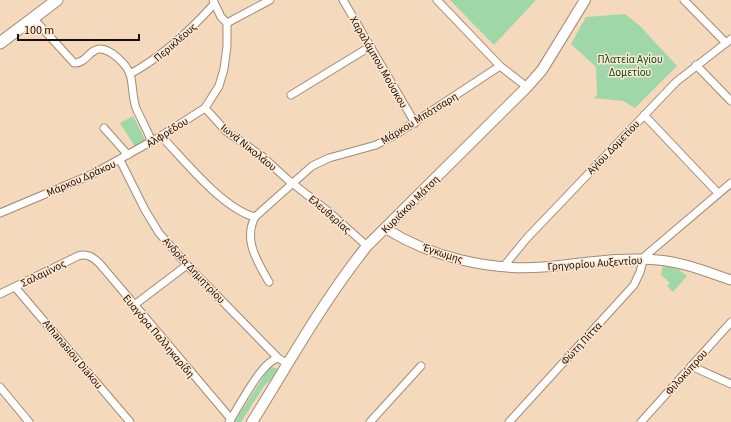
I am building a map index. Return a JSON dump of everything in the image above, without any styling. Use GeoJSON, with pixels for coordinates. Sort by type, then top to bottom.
{"type":"FeatureCollection","features":[{"type":"Feature","properties":{"kind":"main road"},"geometry":{"type":"LineString","coordinates":[[0,43],[57,0]]}},
{"type":"Feature","properties":{"kind":"main road","name":"Κυριάκου Μάτση"},"geometry":{"type":"LineString","coordinates":[[252,422],[332,294],[367,246],[527,87],[542,70],[585,0]]}},
{"type":"Feature","properties":{"kind":"street"},"geometry":{"type":"LineString","coordinates":[[227,23],[270,0]]}},
{"type":"Feature","properties":{"kind":"street","name":"Χαραλάμπου Μούσκου"},"geometry":{"type":"LineString","coordinates":[[343,0],[415,123]]}},
{"type":"Feature","properties":{"kind":"street"},"geometry":{"type":"LineString","coordinates":[[437,0],[500,66],[527,87]]}},
{"type":"Feature","properties":{"kind":"street"},"geometry":{"type":"LineString","coordinates":[[684,0],[728,41]]}},
{"type":"Feature","properties":{"kind":"street"},"geometry":{"type":"LineString","coordinates":[[205,108],[219,86],[224,69],[227,46],[227,23],[221,17],[214,2]]}},
{"type":"Feature","properties":{"kind":"street","name":"Περικλέους"},"geometry":{"type":"LineString","coordinates":[[130,74],[153,61],[175,43],[196,24],[214,2]]}},
{"type":"Feature","properties":{"kind":"street"},"geometry":{"type":"LineString","coordinates":[[33,18],[72,61],[78,63],[93,50],[105,50],[116,57],[130,74],[136,107],[152,142]]}},
{"type":"Feature","properties":{"kind":"street","name":"Αγίου Δομετίου"},"geometry":{"type":"LineString","coordinates":[[504,266],[527,238],[676,82],[728,41]]}},
{"type":"Feature","properties":{"kind":"street"},"geometry":{"type":"LineString","coordinates":[[291,95],[371,46]]}},
{"type":"Feature","properties":{"kind":"street"},"geometry":{"type":"LineString","coordinates":[[696,65],[731,101]]}},
{"type":"Feature","properties":{"kind":"street","name":"Μάρκου Μπότσαρη"},"geometry":{"type":"LineString","coordinates":[[255,217],[312,166],[322,160],[376,145],[415,123],[500,66]]}},
{"type":"Feature","properties":{"kind":"street","name":"Αλφρέδου"},"geometry":{"type":"LineString","coordinates":[[128,155],[152,142],[205,108]]}},
{"type":"Feature","properties":{"kind":"street","name":"Ιωνά Νικολάου"},"geometry":{"type":"LineString","coordinates":[[205,108],[226,131],[263,157],[292,183]]}},
{"type":"Feature","properties":{"kind":"street"},"geometry":{"type":"LineString","coordinates":[[644,115],[718,193]]}},
{"type":"Feature","properties":{"kind":"street","name":"Μάρκου Δράκου"},"geometry":{"type":"LineString","coordinates":[[0,214],[93,174],[128,155],[104,128]]}},
{"type":"Feature","properties":{"kind":"street"},"geometry":{"type":"LineString","coordinates":[[161,136],[221,197],[244,214],[255,217],[251,228],[252,249],[268,282]]}},
{"type":"Feature","properties":{"kind":"street","name":"Ανδρέα Δημητρίου"},"geometry":{"type":"LineString","coordinates":[[120,160],[152,222],[187,265],[278,358],[288,364]]}},
{"type":"Feature","properties":{"kind":"street","name":"Ελευθερίας"},"geometry":{"type":"LineString","coordinates":[[292,183],[329,212],[367,246]]}},
{"type":"Feature","properties":{"kind":"street"},"geometry":{"type":"LineString","coordinates":[[642,259],[731,183]]}},
{"type":"Feature","properties":{"kind":"street","name":"Έγκωμης"},"geometry":{"type":"LineString","coordinates":[[385,228],[400,237],[448,256],[471,262],[504,266]]}},
{"type":"Feature","properties":{"kind":"street","name":"Σαλαμίνος"},"geometry":{"type":"LineString","coordinates":[[0,294],[78,256],[87,255]]}},
{"type":"Feature","properties":{"kind":"street","name":"Ευαγόρα Παλληκαρίδη"},"geometry":{"type":"LineString","coordinates":[[87,255],[100,264],[133,306],[230,421]]}},
{"type":"Feature","properties":{"kind":"street","name":"Γρηγορίου Αυξεντίου"},"geometry":{"type":"LineString","coordinates":[[504,266],[541,267],[609,260],[642,259],[674,262],[731,280]]}},
{"type":"Feature","properties":{"kind":"street","name":"Φώτη Πίττα"},"geometry":{"type":"LineString","coordinates":[[509,422],[634,285],[640,272],[642,259]]}},
{"type":"Feature","properties":{"kind":"street"},"geometry":{"type":"LineString","coordinates":[[133,306],[187,265]]}},
{"type":"Feature","properties":{"kind":"street","name":"Athanasiou Diakou"},"geometry":{"type":"LineString","coordinates":[[15,287],[130,422]]}},
{"type":"Feature","properties":{"kind":"street","name":"Φιλοκύπρου"},"geometry":{"type":"LineString","coordinates":[[641,422],[731,322]]}},
{"type":"Feature","properties":{"kind":"street"},"geometry":{"type":"LineString","coordinates":[[230,421],[262,371],[270,362],[278,358]]}},
{"type":"Feature","properties":{"kind":"street"},"geometry":{"type":"LineString","coordinates":[[370,422],[421,366]]}},
{"type":"Feature","properties":{"kind":"street"},"geometry":{"type":"LineString","coordinates":[[691,366],[731,384]]}},
{"type":"Feature","properties":{"kind":"street"},"geometry":{"type":"LineString","coordinates":[[0,387],[29,422]]}},
{"type":"Feature","properties":{"kind":"green space"},"geometry":{"type":"Polygon","coordinates":[[[450,0],[536,0],[494,45],[450,0]]]}},
{"type":"Feature","properties":{"kind":"green space","name":"Πλατεία Αγίου Δομετίου"},"geometry":{"type":"Polygon","coordinates":[[[625,14],[640,26],[677,66],[635,108],[623,101],[594,98],[597,95],[596,67],[571,44],[586,17],[625,14]]]}},
{"type":"Feature","properties":{"kind":"green space"},"geometry":{"type":"Polygon","coordinates":[[[133,116],[146,141],[135,147],[120,123],[133,116]]]}},
{"type":"Feature","properties":{"kind":"green space"},"geometry":{"type":"Polygon","coordinates":[[[663,266],[678,269],[687,276],[673,292],[667,286],[670,283],[661,275],[663,266]]]}},
{"type":"Feature","properties":{"kind":"green space"},"geometry":{"type":"Polygon","coordinates":[[[272,367],[278,369],[264,386],[241,422],[234,422],[269,368],[272,367]]]}}]}
